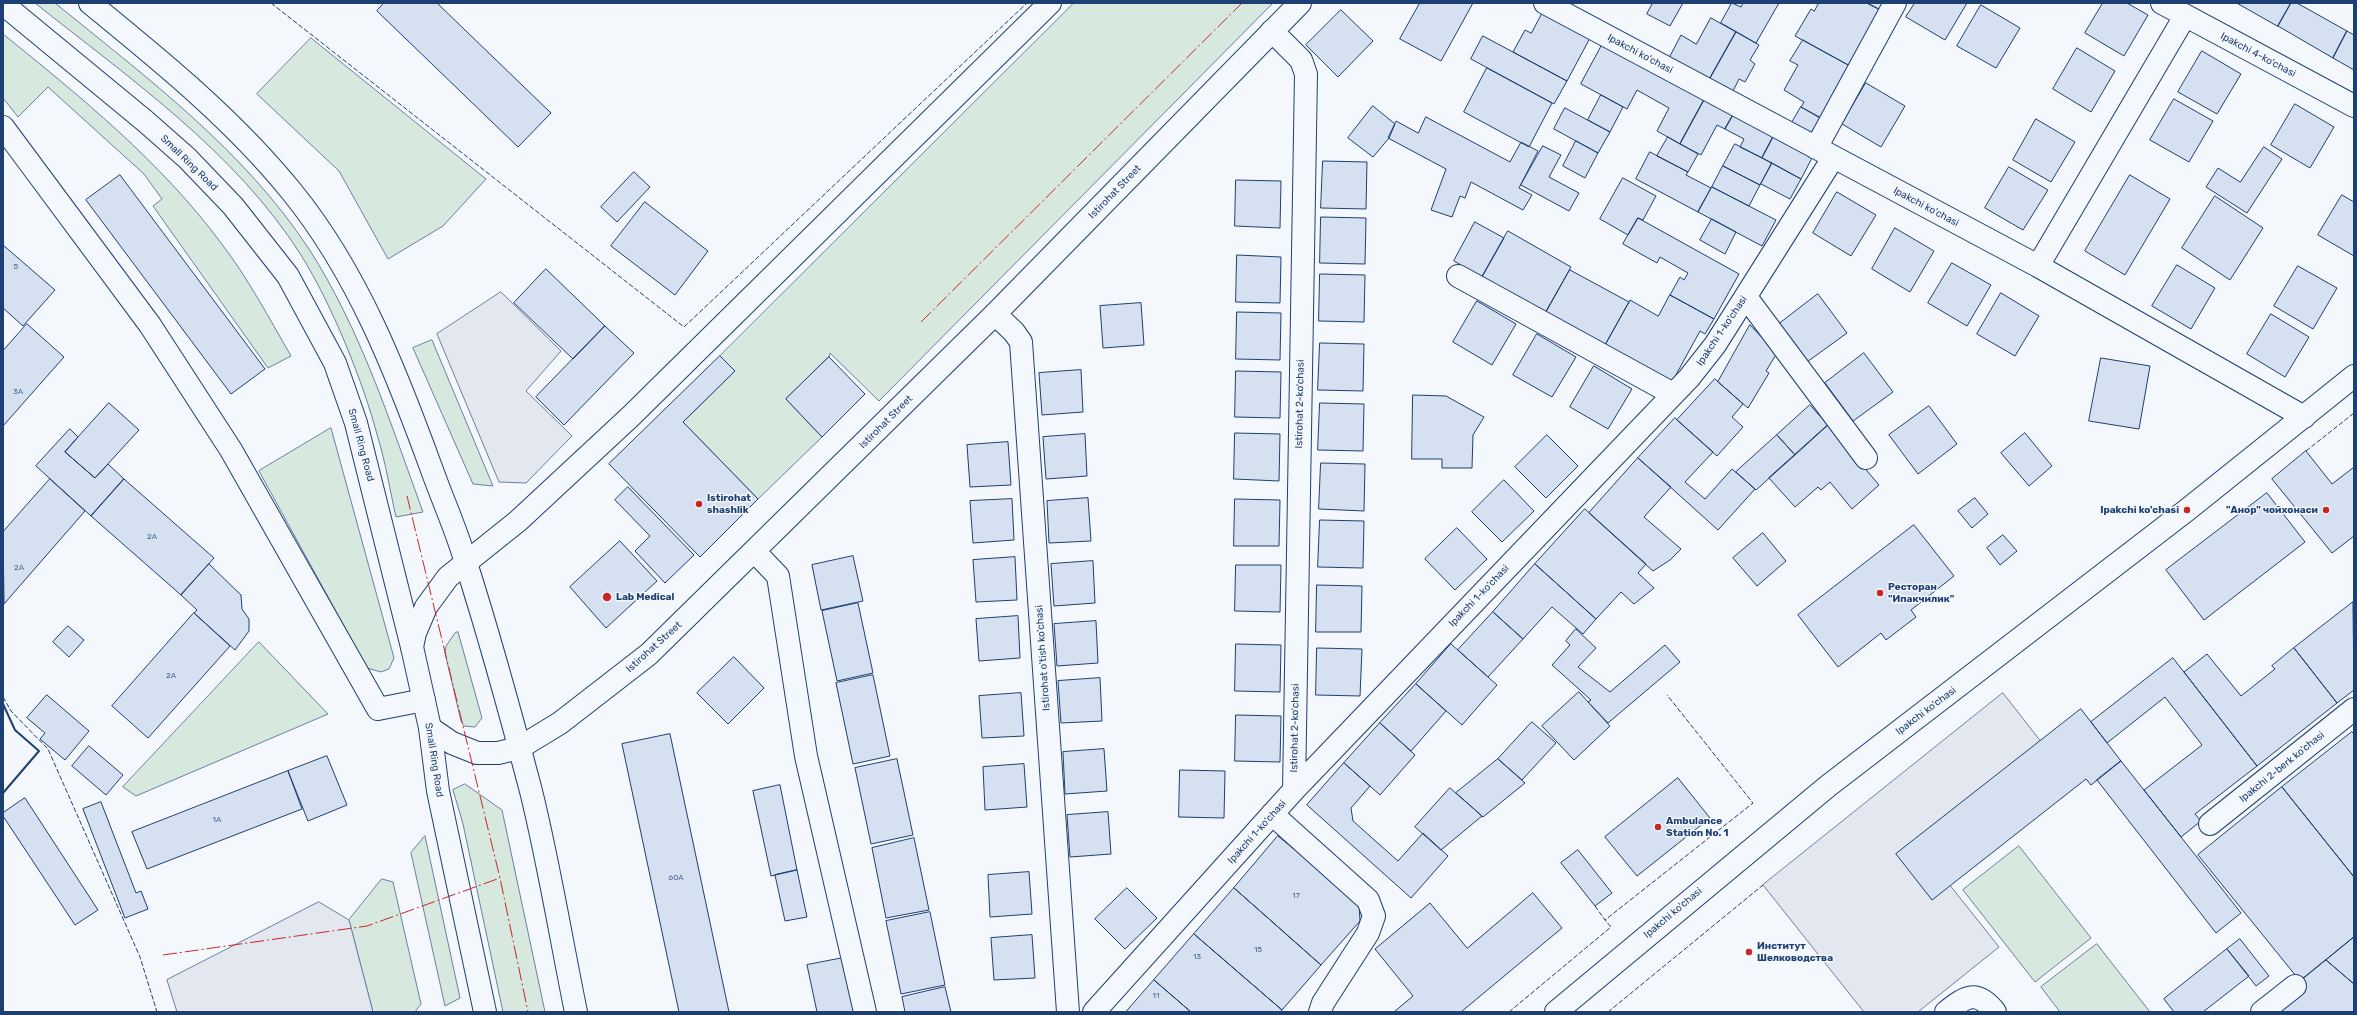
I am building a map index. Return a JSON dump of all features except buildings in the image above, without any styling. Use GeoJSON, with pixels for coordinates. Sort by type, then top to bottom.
{"type":"FeatureCollection","features":[{"type":"Feature","properties":{"kind":"main road"},"geometry":{"type":"LineString","coordinates":[[90,3],[165,66],[224,119],[273,170],[313,220],[340,264],[381,342],[419,435],[466,560],[533,802],[576,1012]]}},
{"type":"Feature","properties":{"kind":"main road"},"geometry":{"type":"LineString","coordinates":[[412,647],[420,620],[433,594],[466,560],[518,521],[631,416],[1050,3]]}},
{"type":"Feature","properties":{"kind":"main road","name":"Istirohat Street"},"geometry":{"type":"LineString","coordinates":[[430,728],[452,743],[477,753],[498,753],[519,748],[560,723],[649,654],[755,552],[995,314],[1300,3]]}},
{"type":"Feature","properties":{"kind":"main road","name":"Ipakchi ko'chasi"},"geometry":{"type":"LineString","coordinates":[[1545,3],[2038,266],[2304,418]]}},
{"type":"Feature","properties":{"kind":"main road","name":"Ipakchi 1-ko'chasi"},"geometry":{"type":"LineString","coordinates":[[1094,1012],[1294,790],[1689,378],[1715,345],[1746,297],[1824,153],[1895,3]]}},
{"type":"Feature","properties":{"kind":"main road","name":"Ipakchi 4-ko'chasi"},"geometry":{"type":"LineString","coordinates":[[2162,3],[2354,106]]}},
{"type":"Feature","properties":{"kind":"main road","name":"Small Ring Road"},"geometry":{"type":"LineString","coordinates":[[3,4],[104,85],[187,158],[233,206],[288,276],[321,334],[348,396],[385,533],[430,728],[438,791],[485,1012]]}},
{"type":"Feature","properties":{"kind":"main road"},"geometry":{"type":"LineString","coordinates":[[2038,266],[2185,16]]}},
{"type":"Feature","properties":{"kind":"main road","name":"Istirohat 2-ko'chasi"},"geometry":{"type":"LineString","coordinates":[[1272,31],[1301,60],[1306,74],[1294,790]]}},
{"type":"Feature","properties":{"kind":"main road"},"geometry":{"type":"LineString","coordinates":[[3,126],[150,325],[210,417],[231,450],[378,709],[424,700]]}},
{"type":"Feature","properties":{"kind":"main road"},"geometry":{"type":"LineString","coordinates":[[1458,276],[1673,394]]}},
{"type":"Feature","properties":{"kind":"main road"},"geometry":{"type":"LineString","coordinates":[[1746,297],[1866,458]]}},
{"type":"Feature","properties":{"kind":"main road","name":"Istirohat o'tish ko'chasi"},"geometry":{"type":"LineString","coordinates":[[995,314],[1014,332],[1021,342],[1068,1012]]}},
{"type":"Feature","properties":{"kind":"main road","name":"Ipakchi ko'chasi"},"geometry":{"type":"LineString","coordinates":[[1556,1012],[1828,786],[2024,636],[2304,418],[2354,376]]}},
{"type":"Feature","properties":{"kind":"main road"},"geometry":{"type":"LineString","coordinates":[[755,552],[778,576],[806,756],[865,1012]]}},
{"type":"Feature","properties":{"kind":"main road","name":"Ipakchi 2-berk ko'chasi"},"geometry":{"type":"LineString","coordinates":[[2210,824],[2354,709]]}},
{"type":"Feature","properties":{"kind":"main road"},"geometry":{"type":"LineString","coordinates":[[1272,814],[1368,900],[1374,916],[1368,933],[1323,1004],[1320,1012]]}},
{"type":"Feature","properties":{"kind":"main road"},"geometry":{"type":"LineString","coordinates":[[2262,1012],[2295,986]]}},
{"type":"Feature","properties":{"kind":"main road"},"geometry":{"type":"LineString","coordinates":[[1946,1012],[1968,997],[1978,997],[1988,1002],[1995,1012]]}},
{"type":"Feature","properties":{"kind":"shaded area"},"geometry":{"type":"Polygon","coordinates":[[[35,3],[55,3],[158,87],[224,147],[255,179],[283,213],[309,249],[327,280],[359,344],[386,411],[423,512],[396,517],[372,416],[346,344],[313,275],[301,255],[274,217],[245,182],[213,149],[143,88],[35,3]]]}},
{"type":"Feature","properties":{"kind":"shaded area"},"geometry":{"type":"Polygon","coordinates":[[[1074,3],[1273,3],[879,401],[830,353],[829,357],[786,399],[822,437],[758,499],[683,422],[735,371],[720,356],[1074,3]]]}},
{"type":"Feature","properties":{"kind":"shaded area"},"geometry":{"type":"Polygon","coordinates":[[[3,34],[90,106],[173,185],[198,213],[231,256],[258,298],[291,356],[268,368],[153,206],[162,199],[144,174],[48,87],[18,117],[3,98],[3,34]]]}},
{"type":"Feature","properties":{"kind":"shaded area"},"geometry":{"type":"Polygon","coordinates":[[[311,38],[486,179],[443,226],[388,259],[339,171],[257,94],[311,38]]]}},
{"type":"Feature","properties":{"kind":"shaded area"},"geometry":{"type":"Polygon","coordinates":[[[501,292],[561,351],[526,391],[572,436],[526,483],[499,482],[437,334],[501,292]]]}},
{"type":"Feature","properties":{"kind":"shaded area"},"geometry":{"type":"Polygon","coordinates":[[[432,340],[493,486],[473,484],[413,348],[432,340]]]}},
{"type":"Feature","properties":{"kind":"shaded area"},"geometry":{"type":"Polygon","coordinates":[[[331,428],[394,658],[389,669],[381,672],[367,668],[259,471],[331,428]]]}},
{"type":"Feature","properties":{"kind":"shaded area"},"geometry":{"type":"Polygon","coordinates":[[[458,632],[482,718],[475,727],[464,726],[461,721],[445,653],[446,646],[455,633],[458,632]]]}},
{"type":"Feature","properties":{"kind":"shaded area"},"geometry":{"type":"Polygon","coordinates":[[[259,642],[328,714],[136,796],[123,787],[259,642]]]}},
{"type":"Feature","properties":{"kind":"shaded area"},"geometry":{"type":"Polygon","coordinates":[[[2003,693],[2042,743],[1945,879],[1999,947],[1918,1012],[1864,1012],[1763,885],[2003,693]]]}},
{"type":"Feature","properties":{"kind":"shaded area"},"geometry":{"type":"Polygon","coordinates":[[[465,784],[502,810],[545,1012],[503,1012],[463,824],[453,790],[465,784]]]}},
{"type":"Feature","properties":{"kind":"shaded area"},"geometry":{"type":"Polygon","coordinates":[[[425,836],[460,998],[445,1006],[411,853],[425,836]]]}},
{"type":"Feature","properties":{"kind":"shaded area"},"geometry":{"type":"Polygon","coordinates":[[[2019,846],[2091,938],[2035,982],[1963,890],[2019,846]]]}},
{"type":"Feature","properties":{"kind":"shaded area"},"geometry":{"type":"Polygon","coordinates":[[[382,879],[393,882],[421,1004],[415,1012],[373,1012],[349,920],[382,879]]]}},
{"type":"Feature","properties":{"kind":"shaded area"},"geometry":{"type":"Polygon","coordinates":[[[319,902],[349,920],[373,1012],[177,1012],[167,980],[319,902]]]}},
{"type":"Feature","properties":{"kind":"shaded area"},"geometry":{"type":"Polygon","coordinates":[[[2097,944],[2150,1012],[2060,1012],[2041,987],[2097,944]]]}},
{"type":"Feature","properties":{"kind":"fence"},"geometry":{"type":"LineString","coordinates":[[271,3],[684,327],[1027,3]]}},
{"type":"Feature","properties":{"kind":"fence"},"geometry":{"type":"LineString","coordinates":[[2306,451],[2354,413]]}},
{"type":"Feature","properties":{"kind":"fence"},"geometry":{"type":"LineString","coordinates":[[1595,906],[1605,920],[1753,803],[1667,695]]}},
{"type":"Feature","properties":{"kind":"fence"},"geometry":{"type":"LineString","coordinates":[[3,697],[11,711],[48,749],[140,957],[157,1012]]}},
{"type":"Feature","properties":{"kind":"fence"},"geometry":{"type":"LineString","coordinates":[[1608,1012],[1763,885]]}},
{"type":"Feature","properties":{"kind":"fence"},"geometry":{"type":"LineString","coordinates":[[1509,1012],[1611,927],[1605,920]]}},
{"type":"Feature","properties":{"kind":"wall"},"geometry":{"type":"LineString","coordinates":[[3,704],[15,730],[39,751],[3,793]]}},
{"type":"Feature","properties":{"kind":"power"},"geometry":{"type":"LineString","coordinates":[[921,322],[1242,3]]}},
{"type":"Feature","properties":{"kind":"power"},"geometry":{"type":"LineString","coordinates":[[407,496],[500,878],[528,1012]]}},
{"type":"Feature","properties":{"kind":"power"},"geometry":{"type":"LineString","coordinates":[[163,955],[367,926],[500,878]]}},
{"type":"Feature","properties":{"kind":"place","name":"Istirohat shashlik"},"geometry":{"type":"Point","coordinates":[699,504]}},
{"type":"Feature","properties":{"kind":"place","name":"Ipakchi ko'chasi"},"geometry":{"type":"Point","coordinates":[2187,510]}},
{"type":"Feature","properties":{"kind":"place","name":"\"Анор\" чойхонаси"},"geometry":{"type":"Point","coordinates":[2326,510]}},
{"type":"Feature","properties":{"kind":"place","name":"Ресторан \"Ипакчилик\""},"geometry":{"type":"Point","coordinates":[1880,593]}},
{"type":"Feature","properties":{"kind":"place","name":"Lab Medical"},"geometry":{"type":"Point","coordinates":[607,597]}},
{"type":"Feature","properties":{"kind":"place","name":"Ambulance Station No. 1"},"geometry":{"type":"Point","coordinates":[1658,827]}},
{"type":"Feature","properties":{"kind":"place","name":"Институт Шелководства"},"geometry":{"type":"Point","coordinates":[1749,952]}}]}
